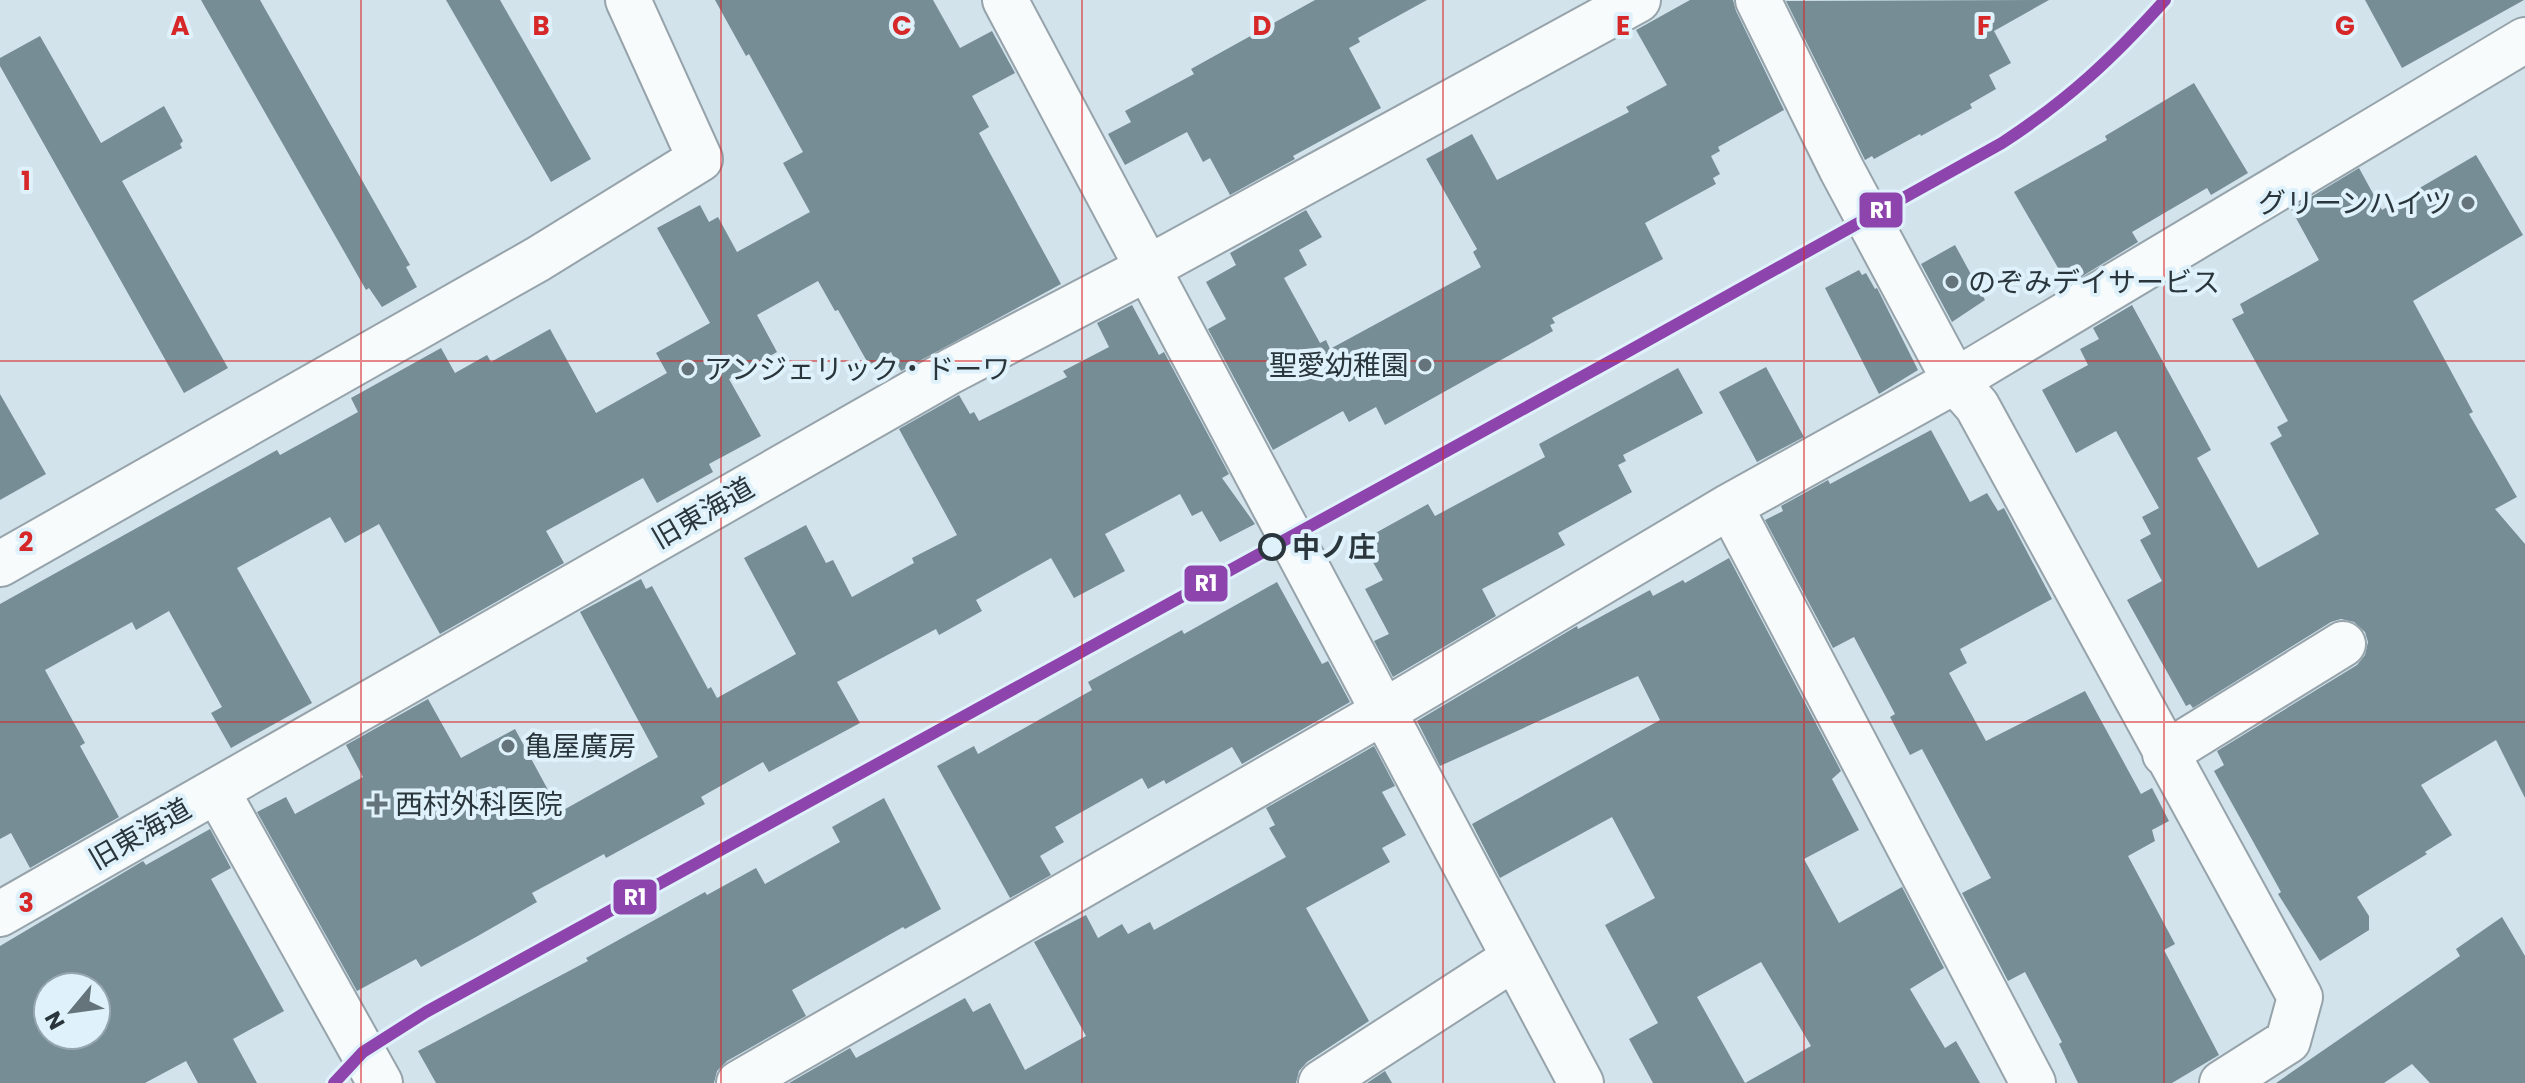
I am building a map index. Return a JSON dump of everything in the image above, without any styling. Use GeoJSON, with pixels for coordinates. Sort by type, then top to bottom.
{"type":"FeatureCollection","features":[{"type":"Feature","properties":{"kind":"street"},"geometry":{"type":"LineString","coordinates":[[0,564],[538,259],[700,159],[628,0]]}},
{"type":"Feature","properties":{"kind":"street"},"geometry":{"type":"LineString","coordinates":[[1005,0],[1581,1083]]}},
{"type":"Feature","properties":{"kind":"street","name":"旧東海道"},"geometry":{"type":"LineString","coordinates":[[0,914],[951,371],[1146,269],[1638,0]]}},
{"type":"Feature","properties":{"kind":"street"},"geometry":{"type":"LineString","coordinates":[[1758,0],[1867,218],[1955,381],[1977,406],[2300,997],[2288,1041],[2222,1083]]}},
{"type":"Feature","properties":{"kind":"street"},"geometry":{"type":"LineString","coordinates":[[739,1083],[1383,712],[1730,506],[1955,381],[2525,40]]}},
{"type":"Feature","properties":{"kind":"street"},"geometry":{"type":"LineString","coordinates":[[1730,506],[2033,1083]]}},
{"type":"Feature","properties":{"kind":"street"},"geometry":{"type":"LineString","coordinates":[[2165,754],[2343,644]]}},
{"type":"Feature","properties":{"kind":"street"},"geometry":{"type":"LineString","coordinates":[[217,791],[380,1083]]}},
{"type":"Feature","properties":{"kind":"street"},"geometry":{"type":"LineString","coordinates":[[1321,1083],[1514,958]]}},
{"type":"Feature","properties":{"kind":"building"},"geometry":{"type":"Polygon","coordinates":[[[201,0],[260,0],[410,265],[406,267],[417,287],[382,307],[369,288],[366,290],[201,0]]]}},
{"type":"Feature","properties":{"kind":"building"},"geometry":{"type":"Polygon","coordinates":[[[446,0],[500,0],[591,159],[551,182],[446,0]]]}},
{"type":"Feature","properties":{"kind":"building"},"geometry":{"type":"Polygon","coordinates":[[[715,0],[933,0],[960,48],[992,31],[1015,73],[972,96],[989,127],[979,133],[1061,284],[901,371],[891,352],[869,365],[818,281],[757,315],[777,352],[729,379],[761,436],[709,464],[713,472],[657,503],[643,478],[546,531],[564,563],[440,634],[379,524],[345,543],[330,517],[237,568],[312,703],[231,748],[211,713],[222,707],[169,611],[136,630],[132,622],[45,670],[85,743],[80,746],[119,817],[30,868],[11,833],[0,839],[0,604],[277,450],[280,455],[358,412],[351,398],[441,348],[455,373],[487,355],[491,362],[550,329],[596,413],[667,373],[656,353],[710,323],[657,228],[700,205],[709,222],[718,217],[737,252],[810,212],[783,163],[803,152],[715,0]]]}},
{"type":"Feature","properties":{"kind":"building"},"geometry":{"type":"Polygon","coordinates":[[[1315,0],[1427,0],[1358,38],[1360,42],[1349,48],[1381,108],[1230,195],[1210,158],[1203,162],[1187,132],[1125,165],[1108,134],[1131,122],[1125,111],[1194,74],[1191,69],[1315,0]]]}},
{"type":"Feature","properties":{"kind":"building"},"geometry":{"type":"Polygon","coordinates":[[[1690,0],[1733,0],[1784,110],[1718,147],[1720,151],[1711,156],[1720,174],[1713,178],[1716,184],[1645,223],[1663,259],[1552,318],[1555,323],[1550,325],[1553,331],[1385,425],[1376,407],[1349,422],[1343,411],[1273,450],[1208,329],[1226,319],[1206,282],[1236,265],[1230,253],[1306,210],[1322,237],[1299,250],[1307,265],[1284,278],[1320,343],[1326,340],[1330,349],[1481,267],[1473,252],[1477,249],[1426,159],[1472,134],[1497,180],[1629,112],[1626,107],[1667,85],[1636,30],[1690,0]]]}},
{"type":"Feature","properties":{"kind":"building"},"geometry":{"type":"Polygon","coordinates":[[[2049,0],[1994,31],[2011,63],[1989,75],[1996,89],[1970,104],[1972,108],[1921,136],[1874,159],[1872,156],[1865,160],[1786,1],[2049,0]]]}},
{"type":"Feature","properties":{"kind":"building"},"geometry":{"type":"Polygon","coordinates":[[[2365,0],[2524,0],[2402,68],[2365,0]]]}},
{"type":"Feature","properties":{"kind":"building"},"geometry":{"type":"Polygon","coordinates":[[[40,36],[101,143],[164,106],[183,141],[180,144],[182,148],[122,181],[228,368],[184,393],[0,66],[0,58],[40,36]]]}},
{"type":"Feature","properties":{"kind":"building"},"geometry":{"type":"Polygon","coordinates":[[[2194,83],[2248,173],[2211,195],[2207,188],[2132,232],[2138,242],[2068,285],[2014,192],[2107,140],[2105,136],[2194,83]]]}},
{"type":"Feature","properties":{"kind":"building"},"geometry":{"type":"Polygon","coordinates":[[[2476,155],[2523,235],[2413,301],[2473,412],[2469,414],[2517,497],[2495,509],[2525,544],[2525,798],[2496,740],[2421,785],[2452,835],[2357,897],[2369,916],[2369,930],[2320,961],[2278,894],[2281,892],[2214,771],[2224,765],[2217,751],[2357,665],[2365,655],[2368,642],[2365,632],[2354,622],[2341,619],[2331,622],[2193,708],[2190,704],[2186,706],[2127,600],[2162,581],[2140,540],[2151,534],[2142,517],[2159,508],[2116,431],[2076,453],[2042,390],[2088,365],[2080,349],[2099,339],[2093,328],[2132,305],[2211,450],[2197,458],[2258,568],[2319,534],[2270,443],[2282,436],[2277,427],[2288,421],[2232,319],[2244,313],[2240,304],[2319,260],[2291,209],[2359,168],[2382,210],[2476,155]]]}},
{"type":"Feature","properties":{"kind":"building","name":"のぞみデイサービス"},"geometry":{"type":"Polygon","coordinates":[[[1955,245],[1985,300],[1952,322],[1921,264],[1955,245]]]}},
{"type":"Feature","properties":{"kind":"building"},"geometry":{"type":"Polygon","coordinates":[[[1859,270],[1862,275],[1866,273],[1877,288],[1918,370],[1879,394],[1825,288],[1859,270]]]}},
{"type":"Feature","properties":{"kind":"building"},"geometry":{"type":"Polygon","coordinates":[[[1132,305],[1159,355],[1164,352],[1229,474],[1222,478],[1255,524],[1220,542],[1202,511],[1192,516],[1180,494],[1105,534],[1125,571],[1074,598],[1051,558],[976,600],[982,611],[939,635],[936,629],[837,682],[860,723],[769,772],[763,762],[701,797],[705,804],[606,858],[604,854],[532,893],[537,902],[476,937],[421,967],[416,959],[357,991],[257,812],[286,797],[295,814],[363,777],[346,745],[428,699],[461,758],[515,729],[560,812],[658,757],[580,612],[641,579],[646,589],[652,586],[708,689],[711,687],[717,698],[796,654],[744,558],[806,525],[826,563],[833,560],[852,597],[914,563],[912,558],[957,535],[899,429],[959,395],[970,414],[974,412],[979,421],[1067,377],[1063,371],[1109,347],[1097,323],[1132,305]]]}},
{"type":"Feature","properties":{"kind":"building"},"geometry":{"type":"Polygon","coordinates":[[[1766,367],[1804,437],[1757,462],[1719,392],[1766,367]]]}},
{"type":"Feature","properties":{"kind":"building"},"geometry":{"type":"Polygon","coordinates":[[[1678,368],[1703,413],[1623,455],[1626,461],[1618,465],[1632,492],[1558,533],[1565,545],[1482,589],[1496,616],[1393,677],[1374,641],[1389,634],[1365,589],[1383,580],[1361,541],[1428,504],[1435,516],[1545,457],[1539,444],[1678,368]]]}},
{"type":"Feature","properties":{"kind":"building"},"geometry":{"type":"Polygon","coordinates":[[[0,394],[46,474],[0,500],[0,394]]]}},
{"type":"Feature","properties":{"kind":"building"},"geometry":{"type":"Polygon","coordinates":[[[1931,430],[1970,502],[1987,493],[1998,511],[2004,508],[2052,599],[1960,649],[1967,663],[1949,673],[1986,741],[2085,691],[2141,794],[2152,788],[2169,821],[2152,830],[2155,841],[2128,856],[2175,944],[2164,950],[2219,1055],[2172,1083],[2078,1083],[2059,1044],[2062,1042],[2025,972],[2008,981],[1962,893],[1991,878],[1922,749],[1910,755],[1890,717],[1895,714],[1854,637],[1833,648],[1765,520],[1783,511],[1781,506],[1828,480],[1830,484],[1931,430]]]}},
{"type":"Feature","properties":{"kind":"building"},"geometry":{"type":"Polygon","coordinates":[[[1729,558],[1841,771],[1832,779],[1859,830],[1804,859],[1839,923],[1902,887],[1944,968],[1910,989],[1945,1048],[1956,1041],[1980,1083],[1745,1083],[1653,1083],[1629,1039],[1658,1023],[1605,925],[1655,898],[1612,817],[1500,878],[1472,824],[1660,720],[1638,676],[1440,766],[1417,721],[1577,626],[1578,629],[1650,590],[1653,596],[1683,580],[1685,583],[1729,558]],[[1761,962],[1697,997],[1745,1083],[1811,1046],[1761,962]]]}},
{"type":"Feature","properties":{"kind":"building"},"geometry":{"type":"Polygon","coordinates":[[[1277,582],[1322,664],[1328,661],[1350,702],[1242,764],[1232,747],[1166,784],[1164,780],[1148,789],[1142,778],[1055,827],[1064,842],[1040,856],[1051,875],[1010,898],[937,766],[974,746],[978,754],[1092,690],[1088,682],[1182,630],[1184,634],[1277,582]]]}},
{"type":"Feature","properties":{"kind":"building"},"geometry":{"type":"Polygon","coordinates":[[[1374,746],[1395,786],[1382,792],[1406,835],[1382,848],[1390,862],[1306,908],[1369,1021],[1307,1062],[1299,1071],[1296,1083],[789,1083],[850,1048],[856,1058],[965,998],[973,1012],[990,1003],[1025,1070],[1086,1036],[1034,942],[1086,915],[1098,938],[1122,924],[1128,934],[1150,922],[1154,930],[1286,857],[1269,828],[1275,825],[1266,808],[1374,746]]]}},
{"type":"Feature","properties":{"kind":"building"},"geometry":{"type":"Polygon","coordinates":[[[884,798],[941,909],[792,990],[806,1016],[727,1061],[717,1071],[714,1083],[436,1083],[418,1051],[588,961],[586,958],[705,892],[707,895],[756,868],[765,884],[840,842],[832,827],[884,798]]]}},
{"type":"Feature","properties":{"kind":"building"},"geometry":{"type":"Polygon","coordinates":[[[210,829],[231,868],[211,879],[284,1011],[233,1039],[257,1083],[198,1083],[186,1061],[145,1083],[0,1083],[0,946],[143,861],[146,865],[210,829]]]}},
{"type":"Feature","properties":{"kind":"building"},"geometry":{"type":"Polygon","coordinates":[[[2502,917],[2525,956],[2525,1083],[2430,1083],[2412,1064],[2384,1083],[2276,1083],[2460,956],[2456,949],[2502,917]]]}},
{"type":"Feature","properties":{"kind":"building"},"geometry":{"type":"Polygon","coordinates":[[[1385,1071],[1392,1083],[1367,1083],[1385,1071]]]}},
{"type":"Feature","properties":{"kind":"transit line","name":"R1"},"geometry":{"type":"LineString","coordinates":[[334,1083],[363,1052],[426,1012],[2002,143],[2089,77],[2165,0]]}},
{"type":"Feature","properties":{"kind":"place","name":"グリーンハイツ"},"geometry":{"type":"Point","coordinates":[2468,203]}},
{"type":"Feature","properties":{"kind":"place","name":"のぞみデイサービス"},"geometry":{"type":"Point","coordinates":[1952,282]}},
{"type":"Feature","properties":{"kind":"place","name":"聖愛幼稚園"},"geometry":{"type":"Point","coordinates":[1425,365]}},
{"type":"Feature","properties":{"kind":"place","name":"アンジェリック・ドーワ"},"geometry":{"type":"Point","coordinates":[688,369]}},
{"type":"Feature","properties":{"kind":"place","name":"中ノ庄"},"geometry":{"type":"Point","coordinates":[1272,547]}},
{"type":"Feature","properties":{"kind":"place","name":"亀屋廣房"},"geometry":{"type":"Point","coordinates":[508,746]}},
{"type":"Feature","properties":{"kind":"place","name":"西村外科医院"},"geometry":{"type":"Point","coordinates":[377,804]}}]}
